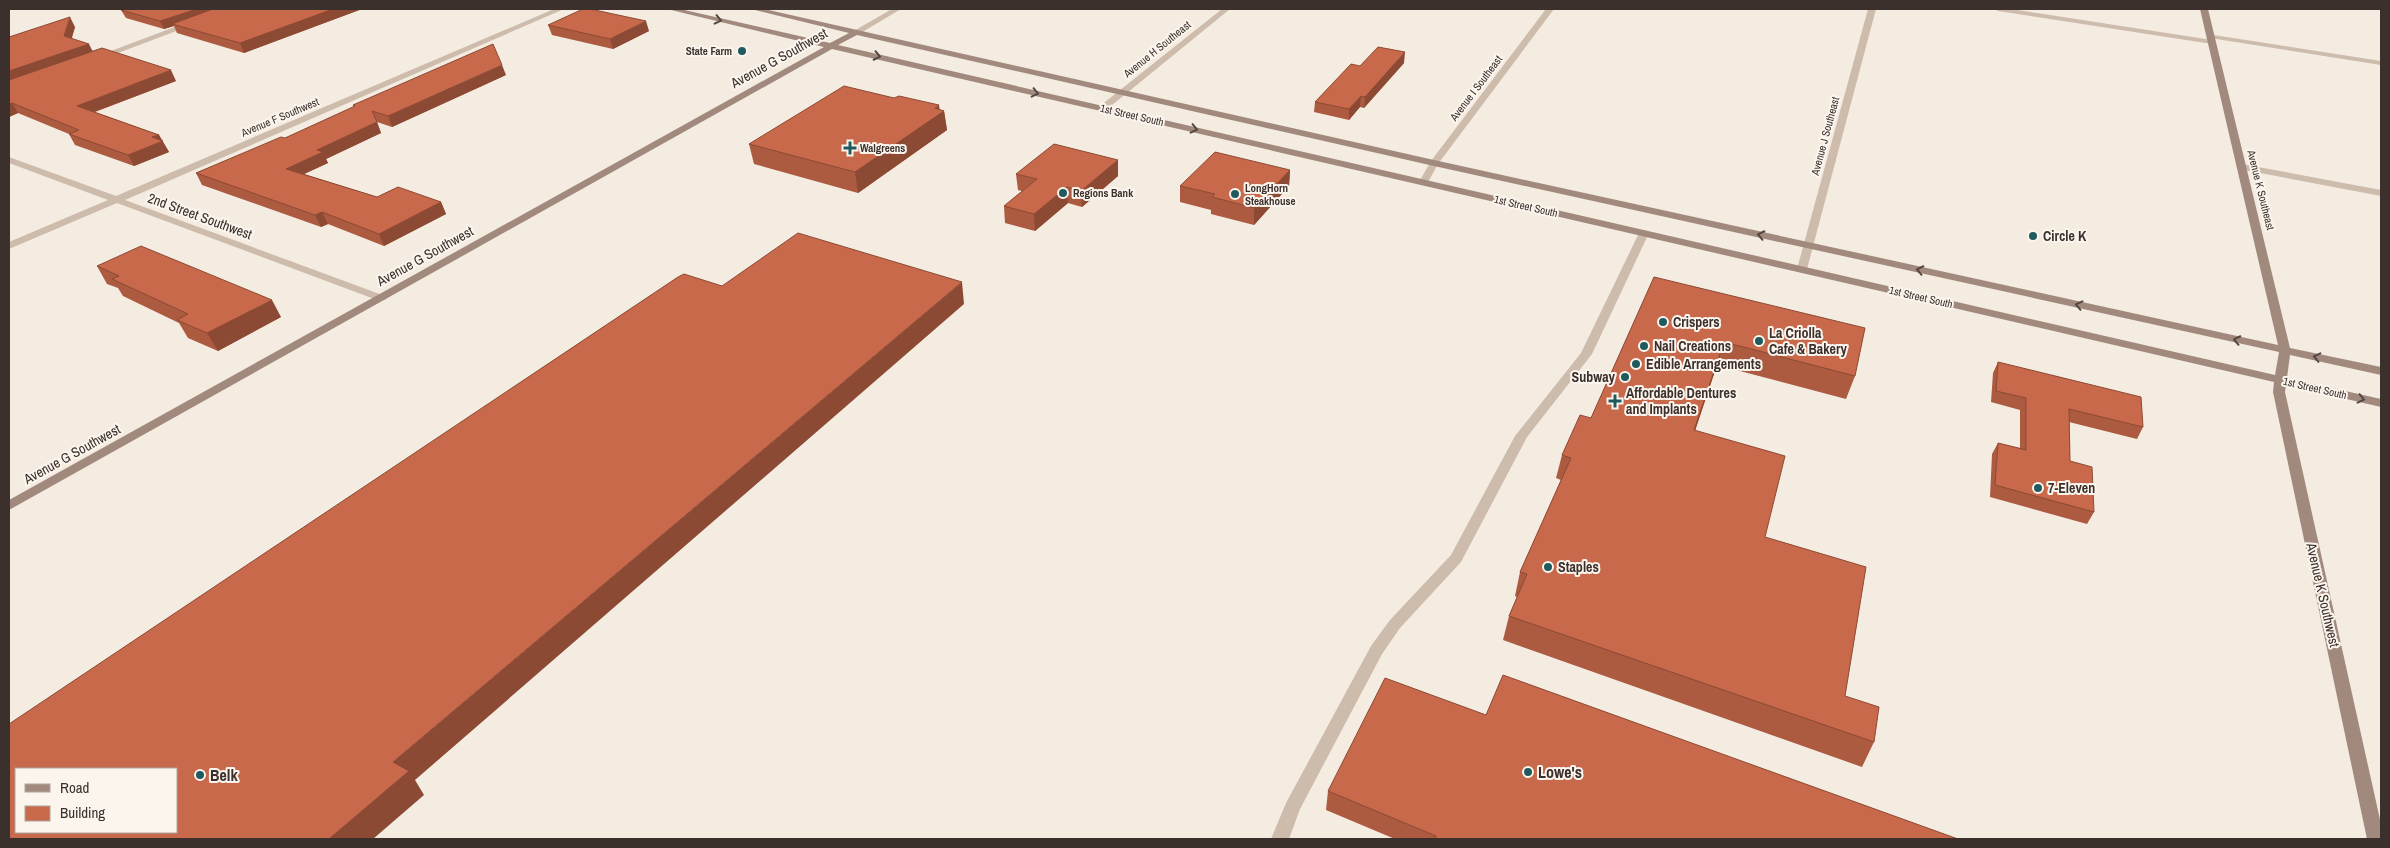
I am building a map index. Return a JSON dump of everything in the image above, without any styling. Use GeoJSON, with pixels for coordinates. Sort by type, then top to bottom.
{"type":"FeatureCollection","features":[{"type":"Feature","properties":{"kind":"main road","name":"1st Street South"},"geometry":{"type":"LineString","coordinates":[[671,9],[2381,403]]}},
{"type":"Feature","properties":{"kind":"main road","name":"1st Street South"},"geometry":{"type":"LineString","coordinates":[[755,9],[2381,372]]}},
{"type":"Feature","properties":{"kind":"main road","name":"Avenue K Southeast"},"geometry":{"type":"LineString","coordinates":[[2204,9],[2285,350]]}},
{"type":"Feature","properties":{"kind":"main road","name":"Avenue G Southwest"},"geometry":{"type":"LineString","coordinates":[[9,506],[856,32]]}},
{"type":"Feature","properties":{"kind":"main road","name":"Avenue K Southwest"},"geometry":{"type":"LineString","coordinates":[[2285,350],[2279,392],[2376,839]]}},
{"type":"Feature","properties":{"kind":"street","name":"Avenue F Southwest"},"geometry":{"type":"LineString","coordinates":[[9,246],[560,9]]}},
{"type":"Feature","properties":{"kind":"street"},"geometry":{"type":"LineString","coordinates":[[856,32],[897,9]]}},
{"type":"Feature","properties":{"kind":"street","name":"Avenue H Southeast"},"geometry":{"type":"LineString","coordinates":[[1103,108],[1226,9]]}},
{"type":"Feature","properties":{"kind":"street","name":"Avenue I Southeast"},"geometry":{"type":"LineString","coordinates":[[1424,182],[1434,162],[1550,9]]}},
{"type":"Feature","properties":{"kind":"street","name":"Avenue J Southeast"},"geometry":{"type":"LineString","coordinates":[[1802,269],[1872,9]]}},
{"type":"Feature","properties":{"kind":"street"},"geometry":{"type":"LineString","coordinates":[[1998,9],[2381,63]]}},
{"type":"Feature","properties":{"kind":"street"},"geometry":{"type":"LineString","coordinates":[[92,59],[203,20]]}},
{"type":"Feature","properties":{"kind":"street","name":"2nd Street Southwest"},"geometry":{"type":"LineString","coordinates":[[9,160],[381,298]]}},
{"type":"Feature","properties":{"kind":"street"},"geometry":{"type":"LineString","coordinates":[[2242,167],[2381,193]]}},
{"type":"Feature","properties":{"kind":"street"},"geometry":{"type":"LineString","coordinates":[[1280,839],[1292,808],[1376,650],[1395,624],[1456,558],[1518,440],[1586,354],[1644,233]]}},
{"type":"Feature","properties":{"kind":"building"},"geometry":{"type":"Polygon","coordinates":[[[197,9],[160,21],[121,10],[197,9]]]}},
{"type":"Feature","properties":{"kind":"building"},"geometry":{"type":"Polygon","coordinates":[[[213,9],[333,9],[240,43],[172,24],[213,9]]]}},
{"type":"Feature","properties":{"kind":"building"},"geometry":{"type":"Polygon","coordinates":[[[583,9],[646,21],[610,39],[548,25],[583,9]]]}},
{"type":"Feature","properties":{"kind":"building"},"geometry":{"type":"Polygon","coordinates":[[[70,17],[64,36],[89,44],[9,71],[9,37],[70,17]]]}},
{"type":"Feature","properties":{"kind":"building"},"geometry":{"type":"Polygon","coordinates":[[[493,44],[502,65],[388,116],[372,111],[377,122],[317,150],[323,152],[286,169],[377,197],[398,187],[441,202],[379,234],[322,212],[315,215],[196,173],[281,137],[285,138],[355,106],[353,105],[493,44]]]}},
{"type":"Feature","properties":{"kind":"building"},"geometry":{"type":"Polygon","coordinates":[[[1378,47],[1405,52],[1365,97],[1361,96],[1349,109],[1315,102],[1351,64],[1360,66],[1378,47]]]}},
{"type":"Feature","properties":{"kind":"building"},"geometry":{"type":"Polygon","coordinates":[[[102,48],[171,70],[77,106],[159,135],[152,137],[163,141],[128,155],[69,134],[79,130],[12,103],[9,104],[9,80],[102,48]]]}},
{"type":"Feature","properties":{"kind":"building"},"geometry":{"type":"Polygon","coordinates":[[[844,86],[894,98],[899,96],[939,105],[935,108],[944,111],[855,172],[749,144],[844,86]]]}},
{"type":"Feature","properties":{"kind":"building"},"geometry":{"type":"Polygon","coordinates":[[[1054,144],[1118,160],[1081,191],[1067,187],[1034,214],[1004,206],[1037,179],[1016,174],[1054,144]]]}},
{"type":"Feature","properties":{"kind":"building"},"geometry":{"type":"Polygon","coordinates":[[[1215,152],[1290,170],[1254,208],[1212,197],[1215,194],[1180,186],[1215,152]]]}},
{"type":"Feature","properties":{"kind":"building"},"geometry":{"type":"Polygon","coordinates":[[[798,233],[962,282],[393,762],[409,771],[329,839],[9,839],[9,724],[684,274],[722,286],[798,233]]]}},
{"type":"Feature","properties":{"kind":"building"},"geometry":{"type":"Polygon","coordinates":[[[141,246],[272,300],[207,333],[177,320],[188,314],[112,279],[119,276],[97,266],[141,246]]]}},
{"type":"Feature","properties":{"kind":"building"},"geometry":{"type":"Polygon","coordinates":[[[1654,277],[1865,328],[1855,376],[1724,342],[1694,430],[1785,456],[1765,537],[1866,567],[1845,696],[1879,707],[1874,742],[1509,616],[1527,574],[1520,572],[1571,458],[1562,455],[1580,415],[1591,418],[1654,277]]]}},
{"type":"Feature","properties":{"kind":"building"},"geometry":{"type":"Polygon","coordinates":[[[1998,362],[2141,397],[2143,427],[2069,409],[2070,461],[2092,467],[2094,512],[1995,485],[1998,443],[2026,450],[2026,398],[1996,391],[1998,362]]]}},
{"type":"Feature","properties":{"kind":"building","name":"Lowe's"},"geometry":{"type":"Polygon","coordinates":[[[1503,675],[1958,839],[1435,839],[1436,836],[1328,791],[1385,678],[1486,715],[1503,675]]]}},
{"type":"Feature","properties":{"kind":"place","name":"State Farm"},"geometry":{"type":"Point","coordinates":[742,51]}},
{"type":"Feature","properties":{"kind":"place","name":"Walgreens"},"geometry":{"type":"Point","coordinates":[850,148]}},
{"type":"Feature","properties":{"kind":"place","name":"Regions Bank"},"geometry":{"type":"Point","coordinates":[1063,193]}},
{"type":"Feature","properties":{"kind":"place","name":"LongHorn Steakhouse"},"geometry":{"type":"Point","coordinates":[1235,194]}},
{"type":"Feature","properties":{"kind":"place","name":"Circle K"},"geometry":{"type":"Point","coordinates":[2033,236]}},
{"type":"Feature","properties":{"kind":"place","name":"Crispers"},"geometry":{"type":"Point","coordinates":[1663,322]}},
{"type":"Feature","properties":{"kind":"place","name":"La Criolla Cafe & Bakery"},"geometry":{"type":"Point","coordinates":[1759,341]}},
{"type":"Feature","properties":{"kind":"place","name":"Nail Creations"},"geometry":{"type":"Point","coordinates":[1644,346]}},
{"type":"Feature","properties":{"kind":"place","name":"Edible Arrangements"},"geometry":{"type":"Point","coordinates":[1636,364]}},
{"type":"Feature","properties":{"kind":"place","name":"Subway"},"geometry":{"type":"Point","coordinates":[1625,377]}},
{"type":"Feature","properties":{"kind":"place","name":"Affordable Dentures and Implants"},"geometry":{"type":"Point","coordinates":[1615,401]}},
{"type":"Feature","properties":{"kind":"place","name":"7-Eleven"},"geometry":{"type":"Point","coordinates":[2038,488]}},
{"type":"Feature","properties":{"kind":"place","name":"Staples"},"geometry":{"type":"Point","coordinates":[1548,567]}},
{"type":"Feature","properties":{"kind":"place","name":"Lowe's"},"geometry":{"type":"Point","coordinates":[1528,772]}},
{"type":"Feature","properties":{"kind":"place","name":"Belk"},"geometry":{"type":"Point","coordinates":[200,775]}}]}
